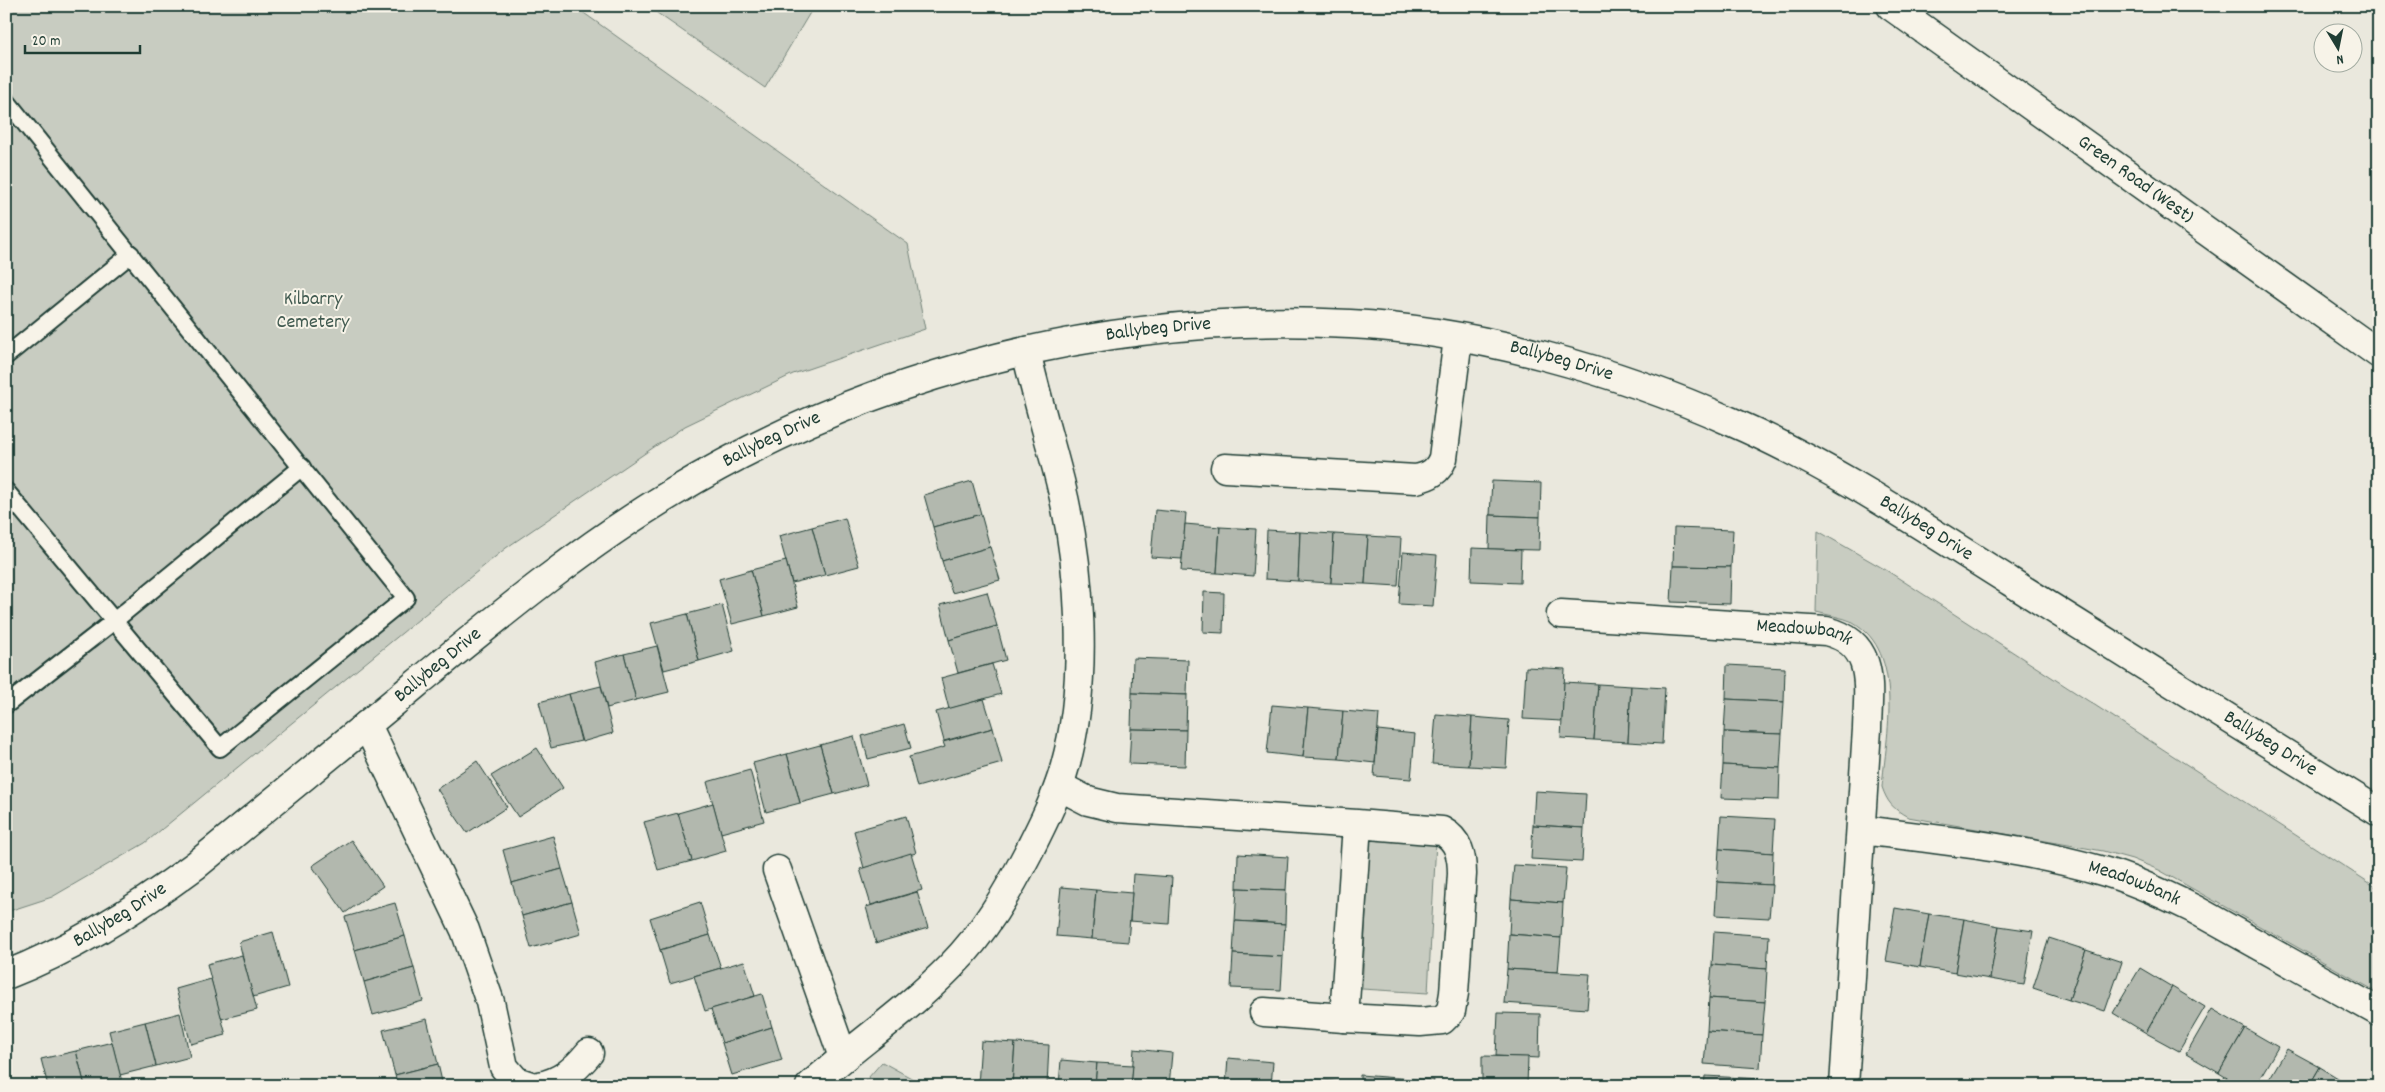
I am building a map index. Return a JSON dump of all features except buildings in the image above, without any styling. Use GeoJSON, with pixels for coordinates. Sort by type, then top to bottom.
{"type":"FeatureCollection","features":[{"type":"Feature","properties":{"kind":"street","name":"Green Road (West)"},"geometry":{"type":"LineString","coordinates":[[1891,6],[2379,354]]}},
{"type":"Feature","properties":{"kind":"street","name":"Ballybeg Drive"},"geometry":{"type":"LineString","coordinates":[[6,975],[84,938],[156,895],[196,865],[538,587],[635,517],[754,446],[860,401],[967,365],[1026,351],[1120,334],[1267,323],[1354,324],[1458,338],[1547,358],[1640,385],[1738,424],[1858,486],[2379,812]]}},
{"type":"Feature","properties":{"kind":"street"},"geometry":{"type":"LineString","coordinates":[[1225,468],[1416,479],[1428,476],[1438,468],[1443,458],[1458,338]]}},
{"type":"Feature","properties":{"kind":"street"},"geometry":{"type":"LineString","coordinates":[[810,1086],[932,985],[968,947],[1014,879],[1048,813],[1059,786],[1071,743],[1075,713],[1078,669],[1077,602],[1066,510],[1026,351]]}},
{"type":"Feature","properties":{"kind":"street","name":"Meadowbank"},"geometry":{"type":"LineString","coordinates":[[1560,614],[1811,629],[1840,634],[1848,638],[1862,654],[1867,676],[1868,729],[1844,1086]]}},
{"type":"Feature","properties":{"kind":"street"},"geometry":{"type":"LineString","coordinates":[[367,725],[465,930],[490,1002],[504,1067],[516,1081],[531,1086]]}},
{"type":"Feature","properties":{"kind":"street"},"geometry":{"type":"LineString","coordinates":[[1059,786],[1088,801],[1117,808],[1442,830],[1449,834],[1457,844],[1461,857],[1462,874],[1454,993],[1451,1010],[1447,1016],[1442,1020],[1431,1022],[1264,1012]]}},
{"type":"Feature","properties":{"kind":"street"},"geometry":{"type":"LineString","coordinates":[[1344,1018],[1357,824]]}},
{"type":"Feature","properties":{"kind":"street","name":"Meadowbank"},"geometry":{"type":"LineString","coordinates":[[1862,830],[2035,854],[2101,870],[2163,894],[2194,909],[2379,1012]]}},
{"type":"Feature","properties":{"kind":"street"},"geometry":{"type":"LineString","coordinates":[[777,870],[843,1058]]}},
{"type":"Feature","properties":{"kind":"street"},"geometry":{"type":"LineString","coordinates":[[539,1086],[551,1084],[565,1077],[578,1067],[589,1053]]}},
{"type":"Feature","properties":{"kind":"lane"},"geometry":{"type":"LineString","coordinates":[[6,100],[406,598],[220,748],[6,491]]}},
{"type":"Feature","properties":{"kind":"lane"},"geometry":{"type":"LineString","coordinates":[[6,356],[131,254]]}},
{"type":"Feature","properties":{"kind":"lane"},"geometry":{"type":"LineString","coordinates":[[6,705],[114,621],[302,467]]}},
{"type":"Feature","properties":{"kind":"green space","name":"Kilbarry Cemetery"},"geometry":{"type":"Polygon","coordinates":[[[6,6],[574,6],[908,244],[925,329],[793,374],[685,426],[506,548],[145,843],[52,897],[6,912],[6,6]]]}},
{"type":"Feature","properties":{"kind":"green space"},"geometry":{"type":"Polygon","coordinates":[[[647,6],[814,6],[765,88],[647,6]]]}},
{"type":"Feature","properties":{"kind":"green space"},"geometry":{"type":"Polygon","coordinates":[[[1818,531],[1886,570],[2379,889],[2379,993],[2159,870],[2132,859],[2103,851],[1908,817],[1894,808],[1888,801],[1882,787],[1889,721],[1887,674],[1880,654],[1870,636],[1853,622],[1816,612],[1818,531]]]}},
{"type":"Feature","properties":{"kind":"green space"},"geometry":{"type":"Polygon","coordinates":[[[1370,838],[1436,841],[1428,993],[1362,989],[1370,838]]]}},
{"type":"Feature","properties":{"kind":"green space"},"geometry":{"type":"Polygon","coordinates":[[[882,1062],[926,1086],[861,1086],[882,1062]]]}}]}
